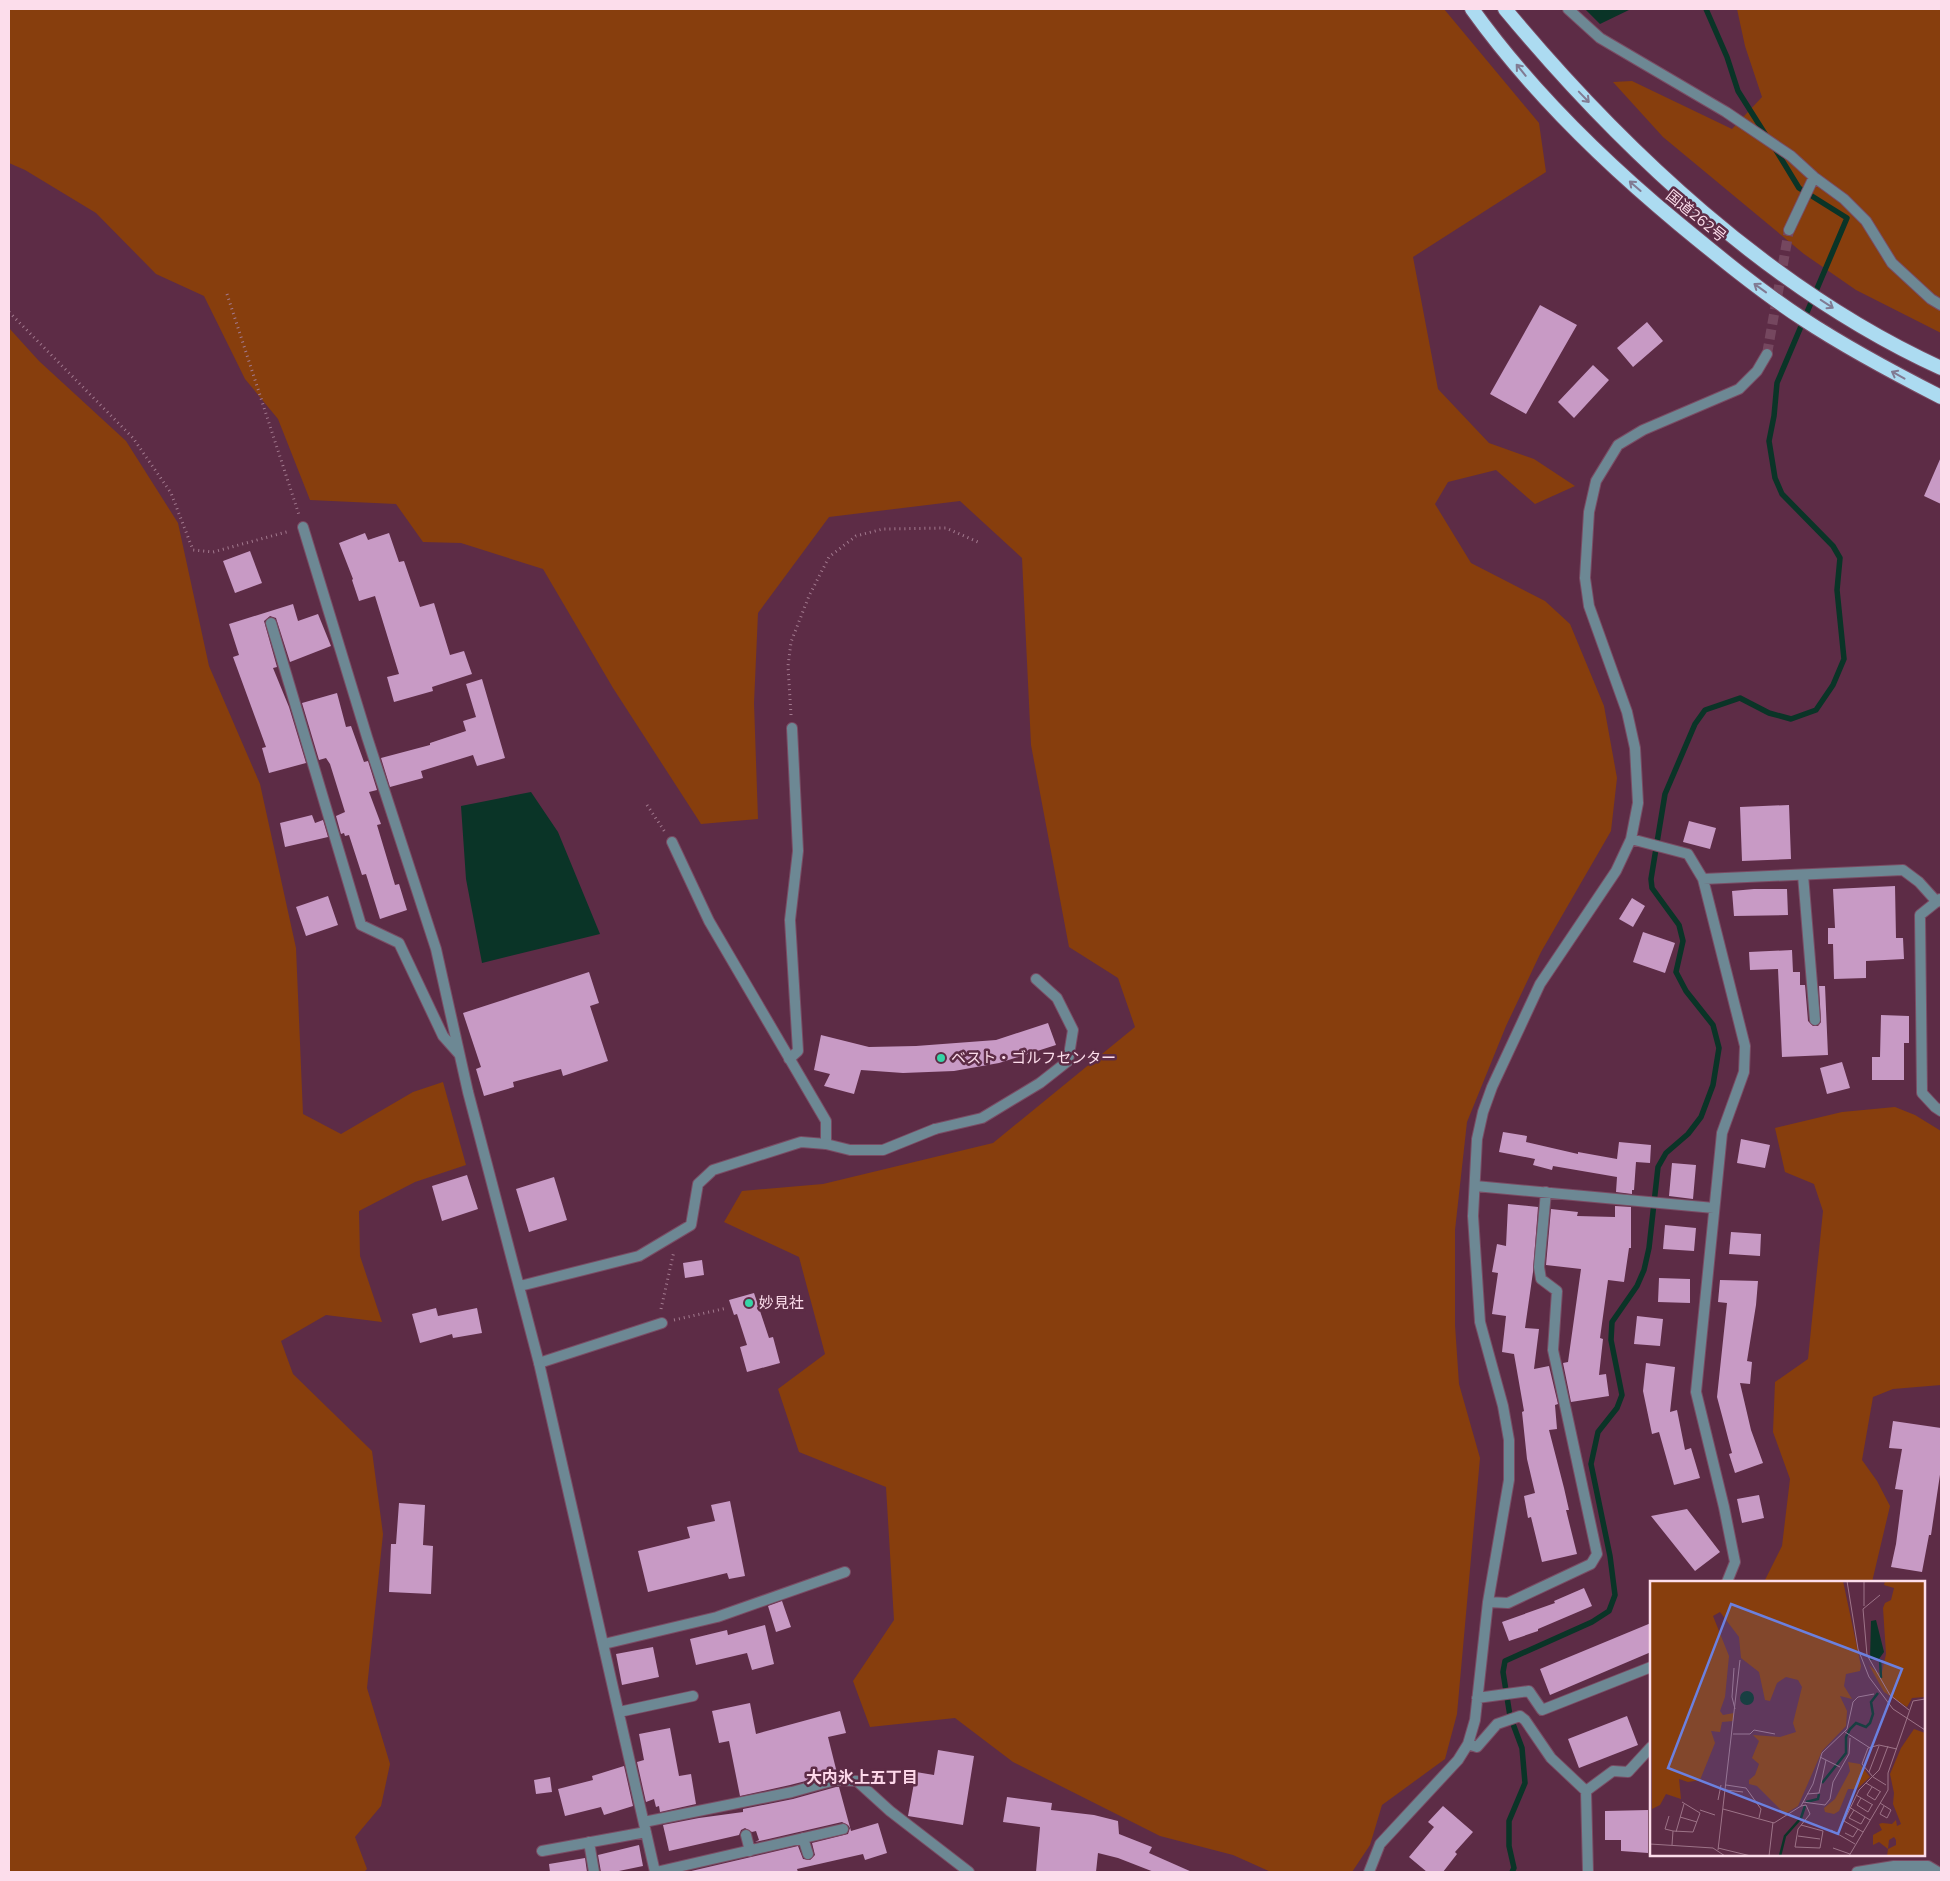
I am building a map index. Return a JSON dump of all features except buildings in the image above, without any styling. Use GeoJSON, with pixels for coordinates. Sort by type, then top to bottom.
{"type":"FeatureCollection","features":[{"type":"Feature","properties":{"kind":"highway","name":"国道262号"},"geometry":{"type":"LineString","coordinates":[[1472,9],[1530,82],[1601,156],[1663,210],[1754,284],[1803,319],[1904,378],[1941,397]]}},
{"type":"Feature","properties":{"kind":"highway","name":"国道262号"},"geometry":{"type":"LineString","coordinates":[[1505,9],[1541,52],[1622,137],[1708,216],[1792,282],[1864,327],[1941,368]]}},
{"type":"Feature","properties":{"kind":"street"},"geometry":{"type":"LineString","coordinates":[[1568,9],[1600,38],[1765,137],[1791,156],[1814,177],[1850,204],[1866,221],[1892,262],[1931,299],[1941,304]]}},
{"type":"Feature","properties":{"kind":"street"},"geometry":{"type":"LineString","coordinates":[[1789,230],[1814,177]]}},
{"type":"Feature","properties":{"kind":"street"},"geometry":{"type":"LineString","coordinates":[[1369,1872],[1380,1844],[1458,1760],[1468,1744],[1475,1720],[1488,1602],[1509,1480],[1509,1440],[1480,1322],[1473,1216],[1477,1139],[1492,1087],[1540,984],[1616,871],[1630,839],[1638,803],[1635,748],[1627,712],[1589,606],[1585,578],[1590,512],[1596,481],[1618,445],[1643,430],[1740,389],[1757,371],[1767,354]]}},
{"type":"Feature","properties":{"kind":"street"},"geometry":{"type":"LineString","coordinates":[[303,528],[366,737],[436,949],[468,1092],[539,1363],[656,1872],[843,1829]]}},
{"type":"Feature","properties":{"kind":"street"},"geometry":{"type":"LineString","coordinates":[[271,623],[362,925],[399,943],[443,1036],[460,1055]]}},
{"type":"Feature","properties":{"kind":"street"},"geometry":{"type":"LineString","coordinates":[[789,1059],[798,1051],[790,920],[798,851],[792,728]]}},
{"type":"Feature","properties":{"kind":"street"},"geometry":{"type":"LineString","coordinates":[[1630,839],[1688,854],[1703,879],[1746,1046],[1744,1072],[1722,1133],[1696,1392],[1724,1507],[1735,1562],[1727,1581]]}},
{"type":"Feature","properties":{"kind":"street"},"geometry":{"type":"LineString","coordinates":[[672,842],[709,921],[826,1121],[826,1144]]}},
{"type":"Feature","properties":{"kind":"street"},"geometry":{"type":"LineString","coordinates":[[1703,879],[1903,870],[1939,900],[1920,915],[1922,1093],[1941,1111]]}},
{"type":"Feature","properties":{"kind":"street"},"geometry":{"type":"LineString","coordinates":[[1803,875],[1814,1020]]}},
{"type":"Feature","properties":{"kind":"street"},"geometry":{"type":"LineString","coordinates":[[520,1286],[639,1256],[691,1224],[698,1184],[713,1170],[801,1142],[826,1144],[850,1150],[883,1150],[935,1129],[982,1118],[1040,1083],[1068,1061],[1074,1030],[1057,998],[1036,979]]}},
{"type":"Feature","properties":{"kind":"street"},"geometry":{"type":"LineString","coordinates":[[1475,1186],[1714,1208]]}},
{"type":"Feature","properties":{"kind":"street"},"geometry":{"type":"LineString","coordinates":[[1488,1602],[1508,1603],[1591,1564],[1598,1554],[1553,1350],[1557,1291],[1541,1279],[1539,1267],[1546,1192]]}},
{"type":"Feature","properties":{"kind":"street"},"geometry":{"type":"LineString","coordinates":[[539,1363],[662,1323]]}},
{"type":"Feature","properties":{"kind":"street"},"geometry":{"type":"LineString","coordinates":[[604,1644],[717,1617],[845,1572]]}},
{"type":"Feature","properties":{"kind":"street"},"geometry":{"type":"LineString","coordinates":[[1477,1698],[1529,1691],[1542,1710],[1650,1667]]}},
{"type":"Feature","properties":{"kind":"street"},"geometry":{"type":"LineString","coordinates":[[619,1712],[693,1696]]}},
{"type":"Feature","properties":{"kind":"street"},"geometry":{"type":"LineString","coordinates":[[1468,1744],[1477,1747],[1497,1724],[1520,1716],[1525,1720],[1551,1758],[1586,1791],[1588,1872]]}},
{"type":"Feature","properties":{"kind":"street"},"geometry":{"type":"LineString","coordinates":[[1586,1791],[1613,1771],[1628,1772],[1650,1748]]}},
{"type":"Feature","properties":{"kind":"street"},"geometry":{"type":"LineString","coordinates":[[542,1851],[589,1842],[835,1780],[857,1781],[890,1810],[969,1872]]}},
{"type":"Feature","properties":{"kind":"street"},"geometry":{"type":"LineString","coordinates":[[746,1834],[750,1850]]}},
{"type":"Feature","properties":{"kind":"street"},"geometry":{"type":"LineString","coordinates":[[803,1838],[808,1854]]}},
{"type":"Feature","properties":{"kind":"street"},"geometry":{"type":"LineString","coordinates":[[589,1842],[594,1872]]}},
{"type":"Feature","properties":{"kind":"street"},"geometry":{"type":"LineString","coordinates":[[1857,1872],[1894,1866],[1928,1866],[1938,1872]]}},
{"type":"Feature","properties":{"kind":"path"},"geometry":{"type":"LineString","coordinates":[[9,312],[133,438],[171,493],[193,550],[213,552],[303,528],[227,294]]}},
{"type":"Feature","properties":{"kind":"path"},"geometry":{"type":"LineString","coordinates":[[792,728],[788,666],[791,642],[809,596],[830,557],[856,536],[883,530],[946,528],[978,542]]}},
{"type":"Feature","properties":{"kind":"path"},"geometry":{"type":"LineString","coordinates":[[647,805],[672,842]]}},
{"type":"Feature","properties":{"kind":"path"},"geometry":{"type":"LineString","coordinates":[[674,1234],[675,1245],[660,1312],[662,1323],[727,1308]]}},
{"type":"Feature","properties":{"kind":"shaded area"},"geometry":{"type":"Polygon","coordinates":[[[9,9],[1444,9],[1539,123],[1546,172],[1413,257],[1438,389],[1489,443],[1534,459],[1575,486],[1535,504],[1496,470],[1448,482],[1435,504],[1471,563],[1545,601],[1570,624],[1604,706],[1617,778],[1611,831],[1541,952],[1506,1026],[1467,1122],[1455,1230],[1455,1325],[1459,1384],[1480,1458],[1457,1714],[1445,1759],[1382,1805],[1370,1845],[1352,1872],[1271,1872],[1233,1855],[1160,1836],[1013,1762],[955,1718],[870,1727],[853,1681],[894,1620],[886,1487],[799,1452],[778,1389],[825,1354],[799,1257],[724,1222],[742,1191],[823,1184],[993,1143],[1135,1027],[1118,978],[1069,947],[1031,745],[1022,558],[960,501],[829,517],[758,613],[754,703],[758,819],[701,824],[613,688],[543,569],[461,543],[423,542],[396,504],[310,500],[278,419],[245,379],[204,296],[156,274],[96,213],[25,170],[9,163],[9,9]]]}},
{"type":"Feature","properties":{"kind":"shaded area"},"geometry":{"type":"Polygon","coordinates":[[[1585,9],[1631,9],[1600,24],[1585,9]]]}},
{"type":"Feature","properties":{"kind":"shaded area"},"geometry":{"type":"Polygon","coordinates":[[[1737,9],[1941,9],[1941,333],[1856,290],[1804,254],[1663,137],[1613,82],[1632,81],[1732,129],[1762,97],[1745,46],[1737,9]]]}},
{"type":"Feature","properties":{"kind":"shaded area"},"geometry":{"type":"Polygon","coordinates":[[[9,328],[39,361],[126,441],[178,523],[209,666],[260,784],[296,948],[303,1114],[341,1134],[413,1092],[443,1082],[466,1165],[415,1182],[359,1211],[360,1256],[382,1322],[326,1315],[281,1341],[293,1374],[372,1451],[383,1534],[367,1688],[390,1764],[381,1806],[355,1837],[367,1869],[364,1872],[9,1872],[9,328]]]}},
{"type":"Feature","properties":{"kind":"shaded area"},"geometry":{"type":"Polygon","coordinates":[[[531,792],[558,832],[600,934],[482,963],[466,879],[461,806],[531,792]]]}},
{"type":"Feature","properties":{"kind":"shaded area"},"geometry":{"type":"Polygon","coordinates":[[[1895,1107],[1915,1115],[1941,1131],[1941,1385],[1893,1389],[1873,1397],[1862,1460],[1877,1481],[1890,1506],[1872,1581],[1764,1581],[1782,1546],[1790,1479],[1773,1432],[1775,1382],[1808,1359],[1823,1211],[1814,1184],[1785,1172],[1775,1128],[1842,1112],[1895,1107]]]}},
{"type":"Feature","properties":{"kind":"waterway"},"geometry":{"type":"LineString","coordinates":[[1706,9],[1727,57],[1738,91],[1767,137]]}},
{"type":"Feature","properties":{"kind":"waterway"},"geometry":{"type":"LineString","coordinates":[[1512,1872],[1514,1868],[1509,1846],[1509,1821],[1525,1783],[1522,1748],[1510,1716],[1503,1672],[1505,1661],[1592,1622],[1609,1611],[1615,1595],[1610,1556],[1591,1464],[1598,1432],[1617,1408],[1622,1395],[1611,1340],[1612,1322],[1637,1286],[1644,1270],[1649,1248],[1658,1167],[1666,1153],[1688,1134],[1701,1117],[1713,1085],[1719,1048],[1713,1025],[1686,991],[1676,972],[1683,941],[1679,925],[1652,888],[1651,879],[1665,794],[1695,724],[1705,710],[1740,698],[1769,713],[1791,719],[1816,710],[1833,685],[1844,659],[1837,590],[1840,558],[1833,546],[1782,494],[1775,478],[1769,441],[1774,416],[1777,383],[1847,218],[1799,188],[1774,147]]}},
{"type":"Feature","properties":{"kind":"tunnel"},"geometry":{"type":"LineString","coordinates":[[1767,354],[1789,230]]}},
{"type":"Feature","properties":{"kind":"place","name":"ベスト・ゴルフセンター"},"geometry":{"type":"Point","coordinates":[941,1058]}},
{"type":"Feature","properties":{"kind":"place","name":"妙見社"},"geometry":{"type":"Point","coordinates":[749,1303]}},
{"type":"Feature","properties":{"kind":"district","name":"大内氷上五丁目"},"geometry":{"type":"Point","coordinates":[862,1777]}}]}
